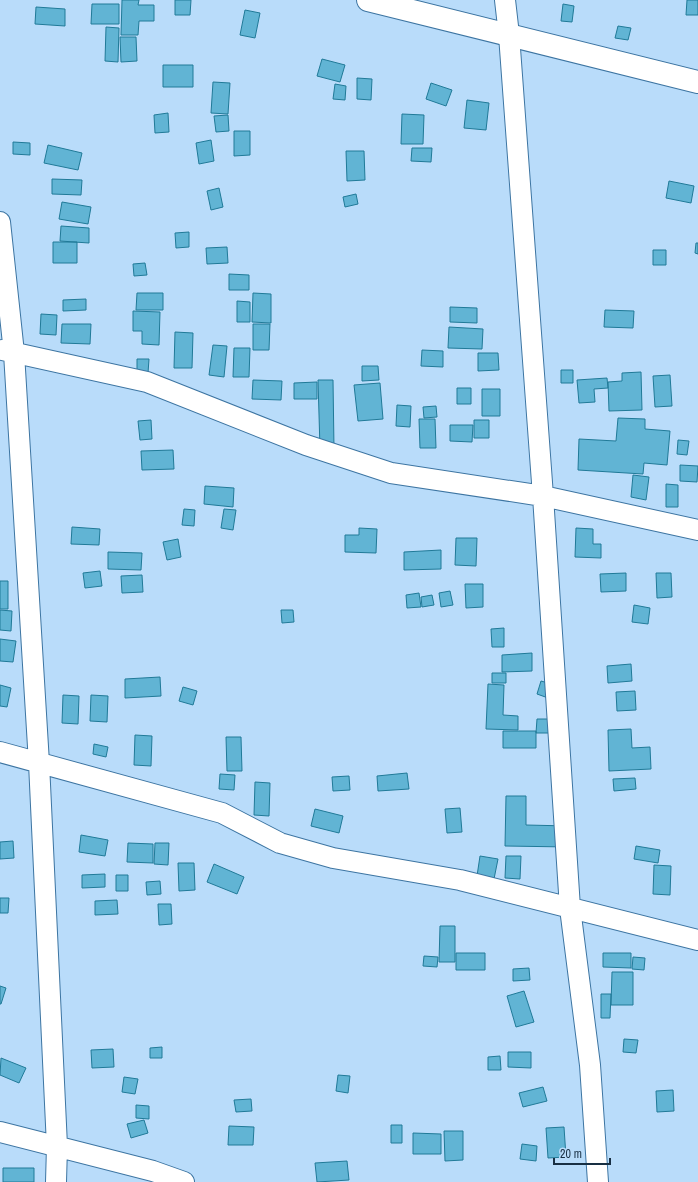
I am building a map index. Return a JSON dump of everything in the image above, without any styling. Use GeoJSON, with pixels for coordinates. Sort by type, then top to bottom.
{"type":"FeatureCollection","features":[{"type":"Feature","properties":{"kind":"main road"},"geometry":{"type":"LineString","coordinates":[[368,0],[698,82]]}},
{"type":"Feature","properties":{"kind":"street"},"geometry":{"type":"LineString","coordinates":[[505,0],[509,35],[543,496],[570,908],[590,1065],[598,1182]]}},
{"type":"Feature","properties":{"kind":"street"},"geometry":{"type":"LineString","coordinates":[[0,222],[7,351],[38,763],[57,1146],[56,1182]]}},
{"type":"Feature","properties":{"kind":"street"},"geometry":{"type":"LineString","coordinates":[[7,351],[146,382],[306,445],[391,474],[543,496],[698,530]]}},
{"type":"Feature","properties":{"kind":"street"},"geometry":{"type":"LineString","coordinates":[[0,752],[222,813],[280,843],[333,858],[460,880],[698,940]]}},
{"type":"Feature","properties":{"kind":"street"},"geometry":{"type":"LineString","coordinates":[[0,1132],[153,1171],[184,1182]]}},
{"type":"Feature","properties":{"kind":"building"},"geometry":{"type":"Polygon","coordinates":[[[122,0],[139,0],[138,5],[154,5],[154,21],[139,21],[138,35],[121,35],[122,0]]]}},
{"type":"Feature","properties":{"kind":"building"},"geometry":{"type":"Polygon","coordinates":[[[175,0],[191,0],[190,15],[175,15],[175,0]]]}},
{"type":"Feature","properties":{"kind":"building"},"geometry":{"type":"Polygon","coordinates":[[[687,0],[698,0],[698,15],[686,15],[687,0]]]}},
{"type":"Feature","properties":{"kind":"building"},"geometry":{"type":"Polygon","coordinates":[[[92,4],[119,4],[119,24],[91,24],[92,4]]]}},
{"type":"Feature","properties":{"kind":"building"},"geometry":{"type":"Polygon","coordinates":[[[563,4],[574,6],[572,22],[561,21],[563,4]]]}},
{"type":"Feature","properties":{"kind":"building"},"geometry":{"type":"Polygon","coordinates":[[[36,7],[65,9],[65,26],[35,24],[36,7]]]}},
{"type":"Feature","properties":{"kind":"building"},"geometry":{"type":"Polygon","coordinates":[[[245,10],[260,13],[255,38],[240,35],[245,10]]]}},
{"type":"Feature","properties":{"kind":"building"},"geometry":{"type":"Polygon","coordinates":[[[618,26],[631,28],[628,40],[615,38],[618,26]]]}},
{"type":"Feature","properties":{"kind":"building"},"geometry":{"type":"Polygon","coordinates":[[[106,27],[119,28],[118,62],[105,61],[106,27]]]}},
{"type":"Feature","properties":{"kind":"building"},"geometry":{"type":"Polygon","coordinates":[[[120,37],[136,37],[137,61],[121,62],[120,37]]]}},
{"type":"Feature","properties":{"kind":"building"},"geometry":{"type":"Polygon","coordinates":[[[322,59],[345,65],[340,82],[317,76],[322,59]]]}},
{"type":"Feature","properties":{"kind":"building"},"geometry":{"type":"Polygon","coordinates":[[[163,65],[193,65],[193,87],[163,87],[163,65]]]}},
{"type":"Feature","properties":{"kind":"building"},"geometry":{"type":"Polygon","coordinates":[[[357,78],[372,79],[371,100],[357,99],[357,78]]]}},
{"type":"Feature","properties":{"kind":"building"},"geometry":{"type":"Polygon","coordinates":[[[213,82],[230,83],[228,114],[211,113],[213,82]]]}},
{"type":"Feature","properties":{"kind":"building"},"geometry":{"type":"Polygon","coordinates":[[[431,83],[452,90],[446,106],[426,99],[431,83]]]}},
{"type":"Feature","properties":{"kind":"building"},"geometry":{"type":"Polygon","coordinates":[[[335,84],[346,86],[345,100],[333,99],[335,84]]]}},
{"type":"Feature","properties":{"kind":"building"},"geometry":{"type":"Polygon","coordinates":[[[467,100],[489,103],[486,130],[464,128],[467,100]]]}},
{"type":"Feature","properties":{"kind":"building"},"geometry":{"type":"Polygon","coordinates":[[[168,113],[169,132],[155,133],[154,115],[168,113]]]}},
{"type":"Feature","properties":{"kind":"building"},"geometry":{"type":"Polygon","coordinates":[[[402,114],[424,115],[423,144],[401,144],[402,114]]]}},
{"type":"Feature","properties":{"kind":"building"},"geometry":{"type":"Polygon","coordinates":[[[228,115],[229,131],[216,132],[214,116],[228,115]]]}},
{"type":"Feature","properties":{"kind":"building"},"geometry":{"type":"Polygon","coordinates":[[[234,131],[250,131],[250,155],[234,156],[234,131]]]}},
{"type":"Feature","properties":{"kind":"building"},"geometry":{"type":"Polygon","coordinates":[[[211,140],[214,161],[199,164],[196,143],[211,140]]]}},
{"type":"Feature","properties":{"kind":"building"},"geometry":{"type":"Polygon","coordinates":[[[13,142],[30,143],[30,155],[13,154],[13,142]]]}},
{"type":"Feature","properties":{"kind":"building"},"geometry":{"type":"Polygon","coordinates":[[[48,145],[82,153],[78,170],[44,163],[48,145]]]}},
{"type":"Feature","properties":{"kind":"building"},"geometry":{"type":"Polygon","coordinates":[[[412,148],[432,148],[431,162],[411,161],[412,148]]]}},
{"type":"Feature","properties":{"kind":"building"},"geometry":{"type":"Polygon","coordinates":[[[346,151],[364,151],[365,180],[347,181],[346,151]]]}},
{"type":"Feature","properties":{"kind":"building"},"geometry":{"type":"Polygon","coordinates":[[[52,179],[82,180],[81,195],[52,194],[52,179]]]}},
{"type":"Feature","properties":{"kind":"building"},"geometry":{"type":"Polygon","coordinates":[[[669,181],[694,186],[691,203],[666,198],[669,181]]]}},
{"type":"Feature","properties":{"kind":"building"},"geometry":{"type":"Polygon","coordinates":[[[219,188],[223,207],[211,210],[207,191],[219,188]]]}},
{"type":"Feature","properties":{"kind":"building"},"geometry":{"type":"Polygon","coordinates":[[[356,194],[358,204],[345,207],[343,197],[356,194]]]}},
{"type":"Feature","properties":{"kind":"building"},"geometry":{"type":"Polygon","coordinates":[[[62,202],[91,207],[88,224],[59,219],[62,202]]]}},
{"type":"Feature","properties":{"kind":"building"},"geometry":{"type":"Polygon","coordinates":[[[61,226],[89,228],[89,243],[60,241],[61,226]]]}},
{"type":"Feature","properties":{"kind":"building"},"geometry":{"type":"Polygon","coordinates":[[[189,232],[189,247],[176,248],[175,233],[189,232]]]}},
{"type":"Feature","properties":{"kind":"building"},"geometry":{"type":"Polygon","coordinates":[[[53,242],[77,242],[77,263],[53,263],[53,242]]]}},
{"type":"Feature","properties":{"kind":"building"},"geometry":{"type":"Polygon","coordinates":[[[696,243],[698,243],[698,254],[695,253],[696,243]]]}},
{"type":"Feature","properties":{"kind":"building"},"geometry":{"type":"Polygon","coordinates":[[[227,247],[228,263],[207,264],[206,248],[227,247]]]}},
{"type":"Feature","properties":{"kind":"building"},"geometry":{"type":"Polygon","coordinates":[[[653,250],[666,250],[666,265],[653,265],[653,250]]]}},
{"type":"Feature","properties":{"kind":"building"},"geometry":{"type":"Polygon","coordinates":[[[145,263],[147,275],[134,276],[133,264],[145,263]]]}},
{"type":"Feature","properties":{"kind":"building"},"geometry":{"type":"Polygon","coordinates":[[[229,274],[249,275],[249,290],[229,290],[229,274]]]}},
{"type":"Feature","properties":{"kind":"building"},"geometry":{"type":"Polygon","coordinates":[[[137,293],[163,293],[163,310],[136,310],[137,293]]]}},
{"type":"Feature","properties":{"kind":"building"},"geometry":{"type":"Polygon","coordinates":[[[253,293],[271,294],[271,323],[252,322],[253,293]]]}},
{"type":"Feature","properties":{"kind":"building"},"geometry":{"type":"Polygon","coordinates":[[[86,299],[86,310],[63,311],[63,300],[86,299]]]}},
{"type":"Feature","properties":{"kind":"building"},"geometry":{"type":"Polygon","coordinates":[[[237,301],[250,302],[250,322],[237,322],[237,301]]]}},
{"type":"Feature","properties":{"kind":"building"},"geometry":{"type":"Polygon","coordinates":[[[450,307],[477,308],[477,323],[450,322],[450,307]]]}},
{"type":"Feature","properties":{"kind":"building"},"geometry":{"type":"Polygon","coordinates":[[[605,310],[634,311],[633,328],[604,327],[605,310]]]}},
{"type":"Feature","properties":{"kind":"building"},"geometry":{"type":"Polygon","coordinates":[[[133,311],[160,312],[159,345],[142,344],[142,331],[133,331],[133,311]]]}},
{"type":"Feature","properties":{"kind":"building"},"geometry":{"type":"Polygon","coordinates":[[[41,314],[57,315],[56,335],[40,334],[41,314]]]}},
{"type":"Feature","properties":{"kind":"building"},"geometry":{"type":"Polygon","coordinates":[[[62,324],[91,324],[90,344],[61,343],[62,324]]]}},
{"type":"Feature","properties":{"kind":"building"},"geometry":{"type":"Polygon","coordinates":[[[253,324],[270,324],[269,350],[253,350],[253,324]]]}},
{"type":"Feature","properties":{"kind":"building"},"geometry":{"type":"Polygon","coordinates":[[[449,327],[483,329],[482,349],[448,348],[449,327]]]}},
{"type":"Feature","properties":{"kind":"building"},"geometry":{"type":"Polygon","coordinates":[[[175,332],[193,333],[192,368],[174,368],[175,332]]]}},
{"type":"Feature","properties":{"kind":"building"},"geometry":{"type":"Polygon","coordinates":[[[213,345],[227,346],[224,377],[209,375],[213,345]]]}},
{"type":"Feature","properties":{"kind":"building"},"geometry":{"type":"Polygon","coordinates":[[[234,348],[250,348],[249,377],[233,377],[234,348]]]}},
{"type":"Feature","properties":{"kind":"building"},"geometry":{"type":"Polygon","coordinates":[[[422,350],[443,351],[443,367],[421,366],[422,350]]]}},
{"type":"Feature","properties":{"kind":"building"},"geometry":{"type":"Polygon","coordinates":[[[478,353],[498,353],[499,370],[478,371],[478,353]]]}},
{"type":"Feature","properties":{"kind":"building"},"geometry":{"type":"Polygon","coordinates":[[[137,359],[149,359],[148,373],[137,373],[137,359]]]}},
{"type":"Feature","properties":{"kind":"building"},"geometry":{"type":"Polygon","coordinates":[[[362,366],[378,366],[379,380],[362,381],[362,366]]]}},
{"type":"Feature","properties":{"kind":"building"},"geometry":{"type":"Polygon","coordinates":[[[561,370],[573,370],[573,383],[561,383],[561,370]]]}},
{"type":"Feature","properties":{"kind":"building"},"geometry":{"type":"Polygon","coordinates":[[[641,372],[642,410],[609,411],[608,382],[622,381],[622,373],[641,372]]]}},
{"type":"Feature","properties":{"kind":"building"},"geometry":{"type":"Polygon","coordinates":[[[670,375],[672,406],[655,407],[653,376],[670,375]]]}},
{"type":"Feature","properties":{"kind":"building"},"geometry":{"type":"Polygon","coordinates":[[[607,378],[608,388],[594,389],[595,402],[579,403],[577,380],[607,378]]]}},
{"type":"Feature","properties":{"kind":"building"},"geometry":{"type":"Polygon","coordinates":[[[253,380],[282,381],[281,400],[252,399],[253,380]]]}},
{"type":"Feature","properties":{"kind":"building"},"geometry":{"type":"Polygon","coordinates":[[[318,380],[333,380],[334,449],[320,449],[318,380]]]}},
{"type":"Feature","properties":{"kind":"building"},"geometry":{"type":"Polygon","coordinates":[[[317,382],[317,399],[294,399],[294,383],[317,382]]]}},
{"type":"Feature","properties":{"kind":"building"},"geometry":{"type":"Polygon","coordinates":[[[380,383],[383,419],[358,421],[354,385],[380,383]]]}},
{"type":"Feature","properties":{"kind":"building"},"geometry":{"type":"Polygon","coordinates":[[[457,388],[471,388],[471,404],[457,404],[457,388]]]}},
{"type":"Feature","properties":{"kind":"building"},"geometry":{"type":"Polygon","coordinates":[[[482,389],[500,389],[500,416],[482,416],[482,389]]]}},
{"type":"Feature","properties":{"kind":"building"},"geometry":{"type":"Polygon","coordinates":[[[397,405],[411,406],[410,427],[396,426],[397,405]]]}},
{"type":"Feature","properties":{"kind":"building"},"geometry":{"type":"Polygon","coordinates":[[[436,406],[437,417],[424,418],[423,407],[436,406]]]}},
{"type":"Feature","properties":{"kind":"building"},"geometry":{"type":"Polygon","coordinates":[[[618,418],[645,419],[645,429],[670,431],[667,465],[644,463],[643,474],[578,470],[579,439],[616,441],[618,418]]]}},
{"type":"Feature","properties":{"kind":"building"},"geometry":{"type":"Polygon","coordinates":[[[419,419],[435,419],[436,448],[420,448],[419,419]]]}},
{"type":"Feature","properties":{"kind":"building"},"geometry":{"type":"Polygon","coordinates":[[[151,420],[152,439],[140,440],[138,421],[151,420]]]}},
{"type":"Feature","properties":{"kind":"building"},"geometry":{"type":"Polygon","coordinates":[[[474,420],[489,420],[489,438],[474,438],[474,420]]]}},
{"type":"Feature","properties":{"kind":"building"},"geometry":{"type":"Polygon","coordinates":[[[450,425],[473,425],[472,442],[450,441],[450,425]]]}},
{"type":"Feature","properties":{"kind":"building"},"geometry":{"type":"Polygon","coordinates":[[[678,440],[689,441],[687,455],[677,454],[678,440]]]}},
{"type":"Feature","properties":{"kind":"building"},"geometry":{"type":"Polygon","coordinates":[[[173,450],[174,469],[142,470],[141,451],[173,450]]]}},
{"type":"Feature","properties":{"kind":"building"},"geometry":{"type":"Polygon","coordinates":[[[680,465],[698,466],[697,482],[680,481],[680,465]]]}},
{"type":"Feature","properties":{"kind":"building"},"geometry":{"type":"Polygon","coordinates":[[[633,475],[649,477],[646,500],[631,497],[633,475]]]}},
{"type":"Feature","properties":{"kind":"building"},"geometry":{"type":"Polygon","coordinates":[[[666,484],[678,485],[678,507],[666,507],[666,484]]]}},
{"type":"Feature","properties":{"kind":"building"},"geometry":{"type":"Polygon","coordinates":[[[205,486],[234,488],[233,507],[204,504],[205,486]]]}},
{"type":"Feature","properties":{"kind":"building"},"geometry":{"type":"Polygon","coordinates":[[[184,509],[195,510],[194,526],[182,525],[184,509]]]}},
{"type":"Feature","properties":{"kind":"building"},"geometry":{"type":"Polygon","coordinates":[[[224,509],[236,510],[233,530],[221,528],[224,509]]]}},
{"type":"Feature","properties":{"kind":"building"},"geometry":{"type":"Polygon","coordinates":[[[72,527],[100,529],[99,545],[71,544],[72,527]]]}},
{"type":"Feature","properties":{"kind":"building"},"geometry":{"type":"Polygon","coordinates":[[[359,528],[377,529],[376,553],[345,552],[345,535],[359,535],[359,528]]]}},
{"type":"Feature","properties":{"kind":"building"},"geometry":{"type":"Polygon","coordinates":[[[576,528],[593,529],[593,544],[601,544],[601,558],[575,557],[576,528]]]}},
{"type":"Feature","properties":{"kind":"building"},"geometry":{"type":"Polygon","coordinates":[[[456,538],[477,538],[476,566],[455,565],[456,538]]]}},
{"type":"Feature","properties":{"kind":"building"},"geometry":{"type":"Polygon","coordinates":[[[178,539],[181,557],[167,560],[163,542],[178,539]]]}},
{"type":"Feature","properties":{"kind":"building"},"geometry":{"type":"Polygon","coordinates":[[[441,550],[441,569],[404,570],[404,552],[441,550]]]}},
{"type":"Feature","properties":{"kind":"building"},"geometry":{"type":"Polygon","coordinates":[[[108,552],[142,553],[141,570],[108,569],[108,552]]]}},
{"type":"Feature","properties":{"kind":"building"},"geometry":{"type":"Polygon","coordinates":[[[100,571],[102,586],[85,588],[83,573],[100,571]]]}},
{"type":"Feature","properties":{"kind":"building"},"geometry":{"type":"Polygon","coordinates":[[[626,573],[626,591],[601,592],[600,574],[626,573]]]}},
{"type":"Feature","properties":{"kind":"building"},"geometry":{"type":"Polygon","coordinates":[[[656,573],[671,573],[672,597],[657,598],[656,573]]]}},
{"type":"Feature","properties":{"kind":"building"},"geometry":{"type":"Polygon","coordinates":[[[142,575],[143,592],[122,593],[121,576],[142,575]]]}},
{"type":"Feature","properties":{"kind":"building"},"geometry":{"type":"Polygon","coordinates":[[[0,581],[8,581],[8,609],[0,609],[0,581]]]}},
{"type":"Feature","properties":{"kind":"building"},"geometry":{"type":"Polygon","coordinates":[[[465,584],[483,584],[483,607],[466,608],[465,584]]]}},
{"type":"Feature","properties":{"kind":"building"},"geometry":{"type":"Polygon","coordinates":[[[450,591],[453,605],[441,607],[439,593],[450,591]]]}},
{"type":"Feature","properties":{"kind":"building"},"geometry":{"type":"Polygon","coordinates":[[[419,593],[421,607],[407,608],[406,595],[419,593]]]}},
{"type":"Feature","properties":{"kind":"building"},"geometry":{"type":"Polygon","coordinates":[[[432,595],[434,605],[422,607],[421,597],[432,595]]]}},
{"type":"Feature","properties":{"kind":"building"},"geometry":{"type":"Polygon","coordinates":[[[634,605],[650,608],[648,624],[632,622],[634,605]]]}},
{"type":"Feature","properties":{"kind":"building"},"geometry":{"type":"Polygon","coordinates":[[[0,610],[12,611],[11,631],[0,630],[0,610]]]}},
{"type":"Feature","properties":{"kind":"building"},"geometry":{"type":"Polygon","coordinates":[[[281,610],[293,610],[294,622],[282,623],[281,610]]]}},
{"type":"Feature","properties":{"kind":"building"},"geometry":{"type":"Polygon","coordinates":[[[504,628],[504,647],[492,647],[491,629],[504,628]]]}},
{"type":"Feature","properties":{"kind":"building"},"geometry":{"type":"Polygon","coordinates":[[[0,639],[16,641],[13,662],[0,661],[0,639]]]}},
{"type":"Feature","properties":{"kind":"building"},"geometry":{"type":"Polygon","coordinates":[[[532,653],[532,671],[502,672],[502,655],[532,653]]]}},
{"type":"Feature","properties":{"kind":"building"},"geometry":{"type":"Polygon","coordinates":[[[631,664],[632,681],[608,683],[607,666],[631,664]]]}},
{"type":"Feature","properties":{"kind":"building"},"geometry":{"type":"Polygon","coordinates":[[[492,673],[506,673],[506,683],[492,683],[492,673]]]}},
{"type":"Feature","properties":{"kind":"building"},"geometry":{"type":"Polygon","coordinates":[[[160,677],[161,696],[125,698],[125,679],[160,677]]]}},
{"type":"Feature","properties":{"kind":"building"},"geometry":{"type":"Polygon","coordinates":[[[541,681],[555,685],[551,699],[537,694],[541,681]]]}},
{"type":"Feature","properties":{"kind":"building"},"geometry":{"type":"Polygon","coordinates":[[[488,684],[504,685],[503,715],[518,716],[518,730],[486,729],[488,684]]]}},
{"type":"Feature","properties":{"kind":"building"},"geometry":{"type":"Polygon","coordinates":[[[0,685],[11,688],[7,707],[0,706],[0,685]]]}},
{"type":"Feature","properties":{"kind":"building"},"geometry":{"type":"Polygon","coordinates":[[[183,687],[197,691],[193,705],[179,701],[183,687]]]}},
{"type":"Feature","properties":{"kind":"building"},"geometry":{"type":"Polygon","coordinates":[[[635,691],[636,710],[617,711],[616,692],[635,691]]]}},
{"type":"Feature","properties":{"kind":"building"},"geometry":{"type":"Polygon","coordinates":[[[63,695],[79,696],[78,724],[62,723],[63,695]]]}},
{"type":"Feature","properties":{"kind":"building"},"geometry":{"type":"Polygon","coordinates":[[[91,695],[108,696],[107,722],[90,721],[91,695]]]}},
{"type":"Feature","properties":{"kind":"building"},"geometry":{"type":"Polygon","coordinates":[[[537,719],[549,719],[549,733],[536,733],[537,719]]]}},
{"type":"Feature","properties":{"kind":"building"},"geometry":{"type":"Polygon","coordinates":[[[631,729],[632,748],[650,747],[651,769],[609,771],[608,730],[631,729]]]}},
{"type":"Feature","properties":{"kind":"building"},"geometry":{"type":"Polygon","coordinates":[[[503,731],[536,731],[536,748],[503,748],[503,731]]]}},
{"type":"Feature","properties":{"kind":"building"},"geometry":{"type":"Polygon","coordinates":[[[135,735],[152,736],[151,766],[134,765],[135,735]]]}},
{"type":"Feature","properties":{"kind":"building"},"geometry":{"type":"Polygon","coordinates":[[[226,737],[241,737],[242,771],[227,771],[226,737]]]}},
{"type":"Feature","properties":{"kind":"building"},"geometry":{"type":"Polygon","coordinates":[[[94,744],[108,747],[106,757],[93,754],[94,744]]]}},
{"type":"Feature","properties":{"kind":"building"},"geometry":{"type":"Polygon","coordinates":[[[407,773],[409,789],[378,791],[377,776],[407,773]]]}},
{"type":"Feature","properties":{"kind":"building"},"geometry":{"type":"Polygon","coordinates":[[[220,774],[235,775],[234,790],[219,789],[220,774]]]}},
{"type":"Feature","properties":{"kind":"building"},"geometry":{"type":"Polygon","coordinates":[[[349,776],[350,790],[333,791],[332,777],[349,776]]]}},
{"type":"Feature","properties":{"kind":"building"},"geometry":{"type":"Polygon","coordinates":[[[635,778],[636,789],[614,791],[613,779],[635,778]]]}},
{"type":"Feature","properties":{"kind":"building"},"geometry":{"type":"Polygon","coordinates":[[[255,782],[270,783],[269,816],[254,815],[255,782]]]}},
{"type":"Feature","properties":{"kind":"building"},"geometry":{"type":"Polygon","coordinates":[[[506,796],[526,796],[526,825],[569,826],[569,847],[505,846],[506,796]]]}},
{"type":"Feature","properties":{"kind":"building"},"geometry":{"type":"Polygon","coordinates":[[[460,808],[462,832],[447,833],[445,809],[460,808]]]}},
{"type":"Feature","properties":{"kind":"building"},"geometry":{"type":"Polygon","coordinates":[[[315,809],[343,816],[339,833],[311,826],[315,809]]]}},
{"type":"Feature","properties":{"kind":"building"},"geometry":{"type":"Polygon","coordinates":[[[81,835],[108,840],[105,856],[79,852],[81,835]]]}},
{"type":"Feature","properties":{"kind":"building"},"geometry":{"type":"Polygon","coordinates":[[[13,841],[14,858],[0,859],[0,842],[13,841]]]}},
{"type":"Feature","properties":{"kind":"building"},"geometry":{"type":"Polygon","coordinates":[[[128,843],[153,844],[153,863],[127,862],[128,843]]]}},
{"type":"Feature","properties":{"kind":"building"},"geometry":{"type":"Polygon","coordinates":[[[155,843],[169,843],[168,865],[154,864],[155,843]]]}},
{"type":"Feature","properties":{"kind":"building"},"geometry":{"type":"Polygon","coordinates":[[[636,846],[660,850],[658,863],[634,859],[636,846]]]}},
{"type":"Feature","properties":{"kind":"building"},"geometry":{"type":"Polygon","coordinates":[[[480,856],[498,859],[494,879],[477,876],[480,856]]]}},
{"type":"Feature","properties":{"kind":"building"},"geometry":{"type":"Polygon","coordinates":[[[506,856],[521,856],[520,879],[505,878],[506,856]]]}},
{"type":"Feature","properties":{"kind":"building"},"geometry":{"type":"Polygon","coordinates":[[[178,863],[194,863],[195,890],[179,891],[178,863]]]}},
{"type":"Feature","properties":{"kind":"building"},"geometry":{"type":"Polygon","coordinates":[[[214,864],[244,877],[237,894],[207,882],[214,864]]]}},
{"type":"Feature","properties":{"kind":"building"},"geometry":{"type":"Polygon","coordinates":[[[654,865],[671,866],[670,895],[653,894],[654,865]]]}},
{"type":"Feature","properties":{"kind":"building"},"geometry":{"type":"Polygon","coordinates":[[[105,874],[105,887],[82,888],[82,875],[105,874]]]}},
{"type":"Feature","properties":{"kind":"building"},"geometry":{"type":"Polygon","coordinates":[[[116,875],[128,875],[128,891],[116,891],[116,875]]]}},
{"type":"Feature","properties":{"kind":"building"},"geometry":{"type":"Polygon","coordinates":[[[160,881],[161,894],[147,895],[146,882],[160,881]]]}},
{"type":"Feature","properties":{"kind":"building"},"geometry":{"type":"Polygon","coordinates":[[[0,898],[9,898],[8,913],[0,913],[0,898]]]}},
{"type":"Feature","properties":{"kind":"building"},"geometry":{"type":"Polygon","coordinates":[[[117,900],[118,914],[95,915],[95,901],[117,900]]]}},
{"type":"Feature","properties":{"kind":"building"},"geometry":{"type":"Polygon","coordinates":[[[158,904],[171,904],[172,924],[159,925],[158,904]]]}},
{"type":"Feature","properties":{"kind":"building"},"geometry":{"type":"Polygon","coordinates":[[[440,926],[455,926],[455,962],[439,962],[440,926]]]}},
{"type":"Feature","properties":{"kind":"building"},"geometry":{"type":"Polygon","coordinates":[[[456,953],[485,953],[485,970],[456,970],[456,953]]]}},
{"type":"Feature","properties":{"kind":"building"},"geometry":{"type":"Polygon","coordinates":[[[603,953],[631,953],[631,968],[603,967],[603,953]]]}},
{"type":"Feature","properties":{"kind":"building"},"geometry":{"type":"Polygon","coordinates":[[[424,956],[438,957],[437,967],[423,966],[424,956]]]}},
{"type":"Feature","properties":{"kind":"building"},"geometry":{"type":"Polygon","coordinates":[[[633,957],[645,958],[644,970],[632,969],[633,957]]]}},
{"type":"Feature","properties":{"kind":"building"},"geometry":{"type":"Polygon","coordinates":[[[529,968],[530,980],[513,981],[513,969],[529,968]]]}},
{"type":"Feature","properties":{"kind":"building"},"geometry":{"type":"Polygon","coordinates":[[[612,972],[633,972],[633,1005],[611,1005],[612,972]]]}},
{"type":"Feature","properties":{"kind":"building"},"geometry":{"type":"Polygon","coordinates":[[[0,986],[6,988],[1,1004],[0,1004],[0,986]]]}},
{"type":"Feature","properties":{"kind":"building"},"geometry":{"type":"Polygon","coordinates":[[[524,991],[534,1022],[516,1027],[507,996],[524,991]]]}},
{"type":"Feature","properties":{"kind":"building"},"geometry":{"type":"Polygon","coordinates":[[[601,994],[611,994],[610,1018],[601,1018],[601,994]]]}},
{"type":"Feature","properties":{"kind":"building"},"geometry":{"type":"Polygon","coordinates":[[[624,1039],[638,1040],[636,1053],[623,1052],[624,1039]]]}},
{"type":"Feature","properties":{"kind":"building"},"geometry":{"type":"Polygon","coordinates":[[[162,1047],[162,1058],[150,1058],[150,1048],[162,1047]]]}},
{"type":"Feature","properties":{"kind":"building"},"geometry":{"type":"Polygon","coordinates":[[[113,1049],[114,1067],[92,1068],[91,1050],[113,1049]]]}},
{"type":"Feature","properties":{"kind":"building"},"geometry":{"type":"Polygon","coordinates":[[[508,1052],[531,1052],[531,1068],[508,1067],[508,1052]]]}},
{"type":"Feature","properties":{"kind":"building"},"geometry":{"type":"Polygon","coordinates":[[[500,1056],[501,1070],[488,1070],[488,1057],[500,1056]]]}},
{"type":"Feature","properties":{"kind":"building"},"geometry":{"type":"Polygon","coordinates":[[[1,1058],[26,1068],[19,1083],[0,1075],[1,1058]]]}},
{"type":"Feature","properties":{"kind":"building"},"geometry":{"type":"Polygon","coordinates":[[[338,1075],[350,1076],[348,1093],[336,1091],[338,1075]]]}},
{"type":"Feature","properties":{"kind":"building"},"geometry":{"type":"Polygon","coordinates":[[[124,1077],[138,1079],[135,1094],[122,1092],[124,1077]]]}},
{"type":"Feature","properties":{"kind":"building"},"geometry":{"type":"Polygon","coordinates":[[[543,1087],[547,1101],[523,1107],[519,1093],[543,1087]]]}},
{"type":"Feature","properties":{"kind":"building"},"geometry":{"type":"Polygon","coordinates":[[[673,1090],[674,1111],[657,1112],[656,1091],[673,1090]]]}},
{"type":"Feature","properties":{"kind":"building"},"geometry":{"type":"Polygon","coordinates":[[[251,1099],[252,1111],[236,1112],[234,1100],[251,1099]]]}},
{"type":"Feature","properties":{"kind":"building"},"geometry":{"type":"Polygon","coordinates":[[[136,1105],[149,1106],[149,1119],[136,1118],[136,1105]]]}},
{"type":"Feature","properties":{"kind":"building"},"geometry":{"type":"Polygon","coordinates":[[[144,1120],[148,1133],[131,1138],[127,1124],[144,1120]]]}},
{"type":"Feature","properties":{"kind":"building"},"geometry":{"type":"Polygon","coordinates":[[[391,1125],[402,1125],[402,1143],[391,1143],[391,1125]]]}},
{"type":"Feature","properties":{"kind":"building"},"geometry":{"type":"Polygon","coordinates":[[[229,1126],[254,1127],[253,1145],[228,1145],[229,1126]]]}},
{"type":"Feature","properties":{"kind":"building"},"geometry":{"type":"Polygon","coordinates":[[[564,1127],[566,1157],[548,1158],[546,1128],[564,1127]]]}},
{"type":"Feature","properties":{"kind":"building"},"geometry":{"type":"Polygon","coordinates":[[[444,1131],[463,1131],[463,1160],[445,1161],[444,1131]]]}},
{"type":"Feature","properties":{"kind":"building"},"geometry":{"type":"Polygon","coordinates":[[[413,1133],[441,1134],[441,1154],[413,1154],[413,1133]]]}},
{"type":"Feature","properties":{"kind":"building"},"geometry":{"type":"Polygon","coordinates":[[[522,1144],[537,1146],[536,1161],[520,1159],[522,1144]]]}},
{"type":"Feature","properties":{"kind":"building"},"geometry":{"type":"Polygon","coordinates":[[[347,1161],[349,1180],[317,1182],[315,1163],[347,1161]]]}},
{"type":"Feature","properties":{"kind":"building"},"geometry":{"type":"Polygon","coordinates":[[[3,1168],[34,1168],[34,1182],[3,1182],[3,1168]]]}}]}
